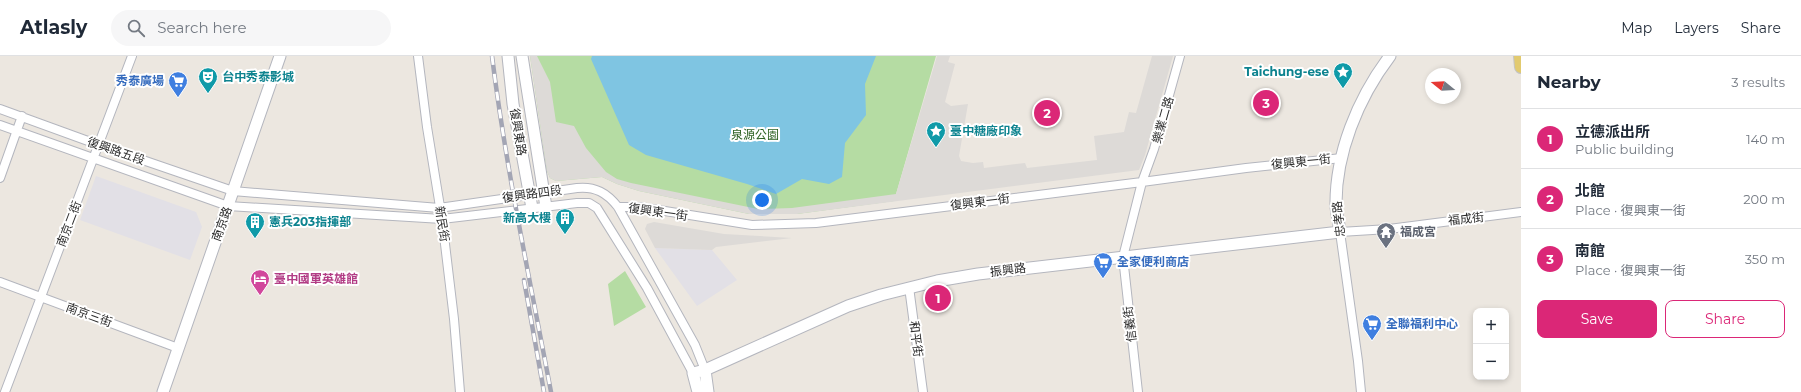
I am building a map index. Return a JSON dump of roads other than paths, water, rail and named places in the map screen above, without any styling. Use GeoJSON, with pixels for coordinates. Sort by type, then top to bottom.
{"type":"FeatureCollection","features":[{"type":"Feature","properties":{"kind":"main road","name":"南京路"},"geometry":{"type":"LineString","coordinates":[[163,392],[280,56]]}},
{"type":"Feature","properties":{"kind":"main road","name":"復興東路"},"geometry":{"type":"LineString","coordinates":[[508,56],[513,104],[532,208]]}},
{"type":"Feature","properties":{"kind":"main road","name":"復興東路"},"geometry":{"type":"LineString","coordinates":[[522,56],[546,206]]}},
{"type":"Feature","properties":{"kind":"main road","name":"忠孝路"},"geometry":{"type":"LineString","coordinates":[[1340,232],[1336,208],[1338,178],[1342,158],[1358,109],[1369,88],[1390,56]]}},
{"type":"Feature","properties":{"kind":"main road"},"geometry":{"type":"LineString","coordinates":[[1520,56],[1521,68]]}},
{"type":"Feature","properties":{"kind":"main road","name":"振興路"},"geometry":{"type":"LineString","coordinates":[[692,373],[704,370],[848,306],[909,287],[978,274],[1340,232]]}},
{"type":"Feature","properties":{"kind":"main road","name":"復興路四段"},"geometry":{"type":"LineString","coordinates":[[704,370],[708,392]]}},
{"type":"Feature","properties":{"kind":"main road","name":"復興路四段"},"geometry":{"type":"LineString","coordinates":[[692,373],[698,392]]}},
{"type":"Feature","properties":{"kind":"street","name":"南京二街"},"geometry":{"type":"LineString","coordinates":[[5,392],[42,298],[132,56]]}},
{"type":"Feature","properties":{"kind":"street","name":"新民街"},"geometry":{"type":"LineString","coordinates":[[418,56],[439,208],[442,219],[454,319],[460,392]]}},
{"type":"Feature","properties":{"kind":"street","name":"樂業二路"},"geometry":{"type":"LineString","coordinates":[[1123,257],[1142,182],[1154,149],[1180,56]]}},
{"type":"Feature","properties":{"kind":"street","name":"復興路五段"},"geometry":{"type":"LineString","coordinates":[[0,109],[233,191]]}},
{"type":"Feature","properties":{"kind":"street"},"geometry":{"type":"LineString","coordinates":[[0,178],[22,116]]}},
{"type":"Feature","properties":{"kind":"street","name":"復興路五段"},"geometry":{"type":"LineString","coordinates":[[0,125],[228,206]]}},
{"type":"Feature","properties":{"kind":"street","name":"復興東一街"},"geometry":{"type":"LineString","coordinates":[[618,207],[640,207],[752,225],[816,223],[1246,168],[1342,158]]}},
{"type":"Feature","properties":{"kind":"street","name":"復興路四段"},"geometry":{"type":"LineString","coordinates":[[233,191],[439,208],[577,188],[591,188],[608,195],[618,207],[695,345],[704,370]]}},
{"type":"Feature","properties":{"kind":"street","name":"復興路四段"},"geometry":{"type":"LineString","coordinates":[[228,206],[442,219],[546,206],[589,203],[597,208],[648,288],[692,373]]}},
{"type":"Feature","properties":{"kind":"street","name":"福成街"},"geometry":{"type":"LineString","coordinates":[[1340,232],[1389,229],[1521,212]]}},
{"type":"Feature","properties":{"kind":"street","name":"忠孝路"},"geometry":{"type":"LineString","coordinates":[[1340,232],[1361,392]]}},
{"type":"Feature","properties":{"kind":"street","name":"信義街"},"geometry":{"type":"LineString","coordinates":[[1123,257],[1138,392]]}},
{"type":"Feature","properties":{"kind":"street","name":"南京三街"},"geometry":{"type":"LineString","coordinates":[[0,282],[178,348]]}},
{"type":"Feature","properties":{"kind":"street","name":"和平街"},"geometry":{"type":"LineString","coordinates":[[909,287],[923,392]]}},
{"type":"Feature","properties":{"kind":"water"},"geometry":{"type":"Polygon","coordinates":[[[592,56],[876,56],[865,84],[866,115],[845,143],[842,177],[829,184],[802,179],[776,194],[747,184],[646,155],[629,145],[591,59],[592,56]]]}},
{"type":"Feature","properties":{"kind":"railway"},"geometry":{"type":"LineString","coordinates":[[492,56],[511,182],[551,392]]}},
{"type":"Feature","properties":{"kind":"railway"},"geometry":{"type":"LineString","coordinates":[[524,280],[544,392]]}},
{"type":"Feature","properties":{"kind":"place","name":"Taichung-ese"},"geometry":{"type":"Point","coordinates":[1343,89]}},
{"type":"Feature","properties":{"kind":"place","name":"台中秀泰影城"},"geometry":{"type":"Point","coordinates":[208,94]}},
{"type":"Feature","properties":{"kind":"place","name":"秀泰廣場"},"geometry":{"type":"Point","coordinates":[178,98]}},
{"type":"Feature","properties":{"kind":"place","name":"南館"},"geometry":{"type":"Point","coordinates":[1266,103]}},
{"type":"Feature","properties":{"kind":"place","name":"北館"},"geometry":{"type":"Point","coordinates":[1047,113]}},
{"type":"Feature","properties":{"kind":"place","name":"臺中糖廠印象"},"geometry":{"type":"Point","coordinates":[936,148]}},
{"type":"Feature","properties":{"kind":"place","name":"新高大樓"},"geometry":{"type":"Point","coordinates":[565,235]}},
{"type":"Feature","properties":{"kind":"place","name":"憲兵203指揮部"},"geometry":{"type":"Point","coordinates":[255,239]}},
{"type":"Feature","properties":{"kind":"place","name":"福成宮"},"geometry":{"type":"Point","coordinates":[1386,249]}},
{"type":"Feature","properties":{"kind":"place","name":"全家便利商店"},"geometry":{"type":"Point","coordinates":[1103,279]}},
{"type":"Feature","properties":{"kind":"place","name":"臺中國軍英雄館"},"geometry":{"type":"Point","coordinates":[260,296]}},
{"type":"Feature","properties":{"kind":"place","name":"立德派出所"},"geometry":{"type":"Point","coordinates":[938,298]}},
{"type":"Feature","properties":{"kind":"place","name":"全聯福利中心"},"geometry":{"type":"Point","coordinates":[1372,341]}},
{"type":"Feature","properties":{"kind":"park label","name":"泉源公園"},"geometry":{"type":"Point","coordinates":[755,135]}}]}
